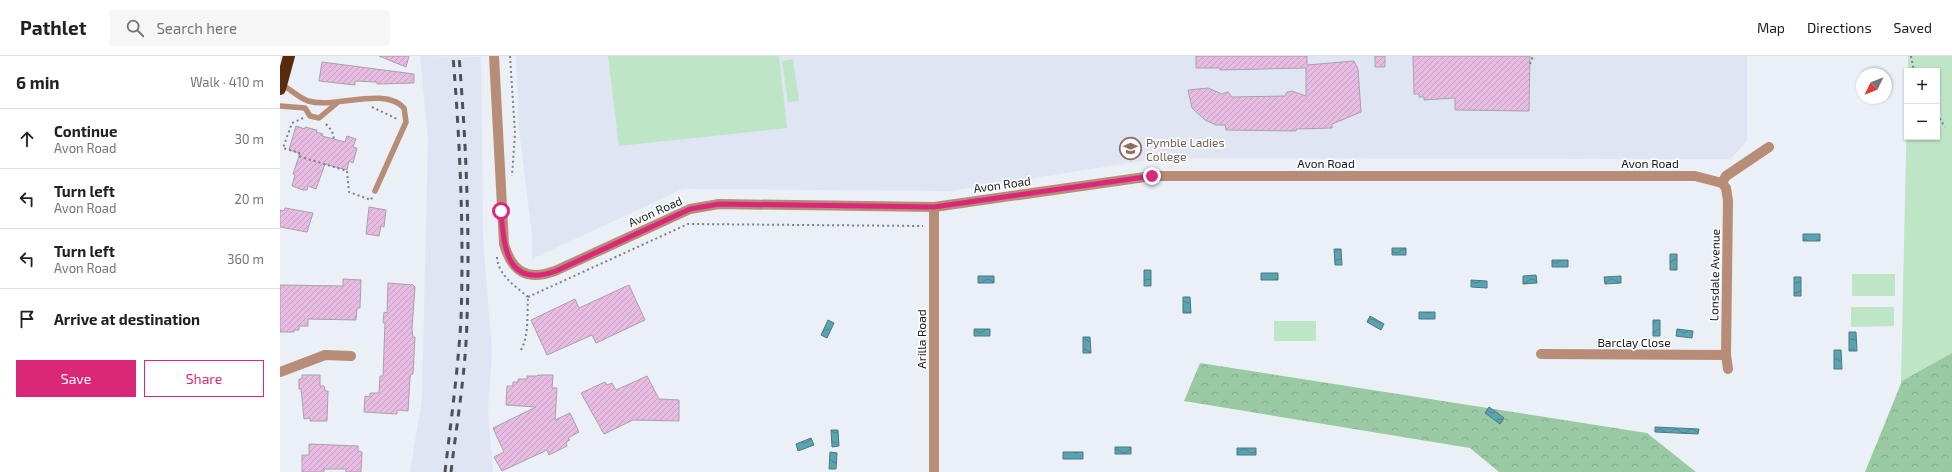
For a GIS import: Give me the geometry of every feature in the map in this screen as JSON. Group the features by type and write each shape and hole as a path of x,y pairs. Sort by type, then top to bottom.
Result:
{"highway":[{"path":"281,86 289,56"}],"street":[{"name":"Avon Road","path":"494,56 504,244 508,258 513,265 526,274 541,275 556,271 690,209 719,204 934,207 1152,176 1695,176 1722,183"},
{"path":"1722,183 1726,176 1769,147"},
{"name":"Lonsdale Avenue","path":"1722,183 1726,188 1728,201 1726,355 1728,369"},
{"name":"Arilla Road","path":"934,207 934,472"},
{"name":"Barclay Close","path":"1541,354 1726,355"},
{"path":"280,372 325,355 351,356"}],"lane":[{"path":"281,86 306,100 337,103 382,98 392,100 404,108 406,122 375,191"},
{"path":"302,108 306,100"},
{"path":"280,106 302,108 310,116 319,118 337,103"}],"path":[{"path":"510,56 514,133 512,178"},
{"path":"1530,64 1533,56"},
{"path":"1911,56 1913,68"},
{"path":"368,105 399,120 398,121"},
{"path":"302,108 304,118 308,121"},
{"path":"304,118 292,123 283,148 299,153 298,156 347,172 349,192 371,200 375,191"},
{"path":"329,118 325,123 332,131 334,139"},
{"path":"1940,119 1945,127"},
{"path":"521,350 525,339 528,297 688,224 926,226"}],"shaded area":[{"path":"420,56 481,57 483,238 492,352 488,409 493,472 410,472 422,399 428,139"},
{"name":"Pymble Ladies College","path":"516,56 1747,56 1747,141 1730,159 1161,158 951,191 683,189 532,259 532,235 519,130"}],"green space":[{"path":"608,56 779,56 787,128 619,146"},
{"path":"1908,56 1952,56 1952,472 1899,472 1906,140 1940,140 1940,68 1908,68"},
{"path":"793,59 799,101 788,102 782,61"},
{"path":"1852,274 1895,274 1895,296 1852,296"},
{"path":"1851,307 1894,307 1894,326 1851,327"},
{"path":"1274,321 1316,321 1316,341 1274,341"},
{"path":"1952,353 1952,472 1865,472 1902,381"},
{"path":"1200,363 1647,433 1696,472 1499,472 1470,448 1184,401"}],"water":[{"path":"1803,234 1820,234 1820,241 1803,241"},
{"path":"1392,248 1406,248 1406,255 1392,255"},
{"path":"1334,249 1341,249 1342,265 1335,265"},
{"path":"1670,254 1677,254 1677,270 1670,270"},
{"path":"1552,260 1568,260 1568,267 1552,267"},
{"path":"1144,270 1151,270 1151,286 1144,286"},
{"path":"1261,273 1278,273 1278,280 1261,280"},
{"path":"1536,275 1537,283 1523,284 1523,276"},
{"path":"978,276 994,276 994,283 978,283"},
{"path":"1621,276 1621,283 1605,284 1604,277"},
{"path":"1794,277 1801,277 1801,296 1794,296"},
{"path":"1471,280 1487,281 1487,288 1471,287"},
{"path":"1183,297 1190,297 1191,313 1183,313"},
{"path":"1419,312 1435,312 1435,319 1419,319"},
{"path":"1370,316 1384,324 1381,330 1367,322"},
{"path":"828,320 834,323 827,338 821,335"},
{"path":"1653,320 1660,320 1660,336 1653,336"},
{"path":"974,329 990,329 990,336 974,336"},
{"path":"1677,329 1693,331 1692,338 1676,336"},
{"path":"1849,332 1856,332 1857,351 1849,351"},
{"path":"1083,337 1090,337 1091,353 1083,353"},
{"path":"1834,350 1841,350 1842,369 1834,369"},
{"path":"1489,407 1504,418 1500,424 1485,413"},
{"path":"1655,427 1699,429 1698,434 1655,432"},
{"path":"831,430 838,430 839,446 832,447"},
{"path":"811,438 814,445 798,451 796,444"},
{"path":"1115,447 1131,447 1131,454 1115,454"},
{"path":"1237,448 1256,448 1256,455 1237,455"},
{"path":"830,452 837,453 836,469 829,469"},
{"path":"1063,452 1083,452 1083,459 1063,459"}],"building":[{"path":"379,56 409,56 406,67"},
{"path":"1196,56 1307,56 1307,65 1354,61 1358,69 1361,112 1332,124 1332,128 1296,129 1296,131 1226,130 1225,125 1216,125 1205,120 1192,108 1188,90 1208,88 1222,94 1228,92 1232,97 1285,96 1287,92 1292,91 1306,96 1306,68 1220,70 1220,68 1196,68"},
{"path":"1375,56 1385,56 1385,67 1375,67"},
{"path":"1413,56 1530,56 1529,111 1455,110 1455,98 1424,100 1424,97 1419,97 1419,94 1414,94"},
{"path":"322,62 414,74 414,83 377,84 377,82 355,81 355,85 319,81"},
{"path":"296,126 305,129 305,127 317,130 316,132 323,134 322,136 345,142 347,136 356,139 353,147 357,148 353,163 349,161 347,170 325,164 316,189 308,186 307,190 303,190 292,186 295,175 293,174 300,153 289,150"},
{"path":"369,207 386,210 384,227 381,226 379,236 366,234"},
{"path":"285,208 313,213 307,232 280,227 280,210 284,211"},
{"path":"343,279 361,280 360,308 357,308 356,320 308,319 308,326 299,326 299,330 294,330 294,332 280,332 280,285 343,286"},
{"path":"388,283 413,285 415,287 412,329 413,337 415,337 413,374 411,374 410,378 408,411 397,410 397,414 364,412 365,396 370,397 370,393 379,393 380,376 383,376 385,323 383,323 384,312 387,313"},
{"path":"629,285 645,320 596,343 592,335 547,355 531,320 575,299 579,308"},
{"path":"302,375 320,375 320,386 324,386 325,391 328,391 327,421 310,421 310,418 304,419 301,389 299,389 299,379 302,379"},
{"path":"553,375 552,388 557,388 555,420 570,413 579,432 568,438 570,440 566,442 567,446 549,455 547,450 502,471 494,457 504,452 493,428 536,407 506,405 507,386 513,386 513,382 518,382 518,379 527,379 527,376"},
{"path":"647,376 659,399 679,400 679,421 633,420 604,434 581,393 605,382 607,385 612,383 616,390"},
{"path":"309,444 358,446 358,451 362,452 361,472 346,472 346,469 324,469 324,472 302,472 302,455 309,455"}],"railway":[{"path":"445,472 458,357 462,286 461,187 453,56"},
{"path":"451,472 465,357 468,286 467,187 459,56"}],"place":[{"name":"Pymble Ladies College","path":"1130,149"}],"route":[{"path":"501,211 504,244 508,258 519,270 533,276 548,274 556,271 690,209 719,204 826,204 934,207 1152,176"}]}
